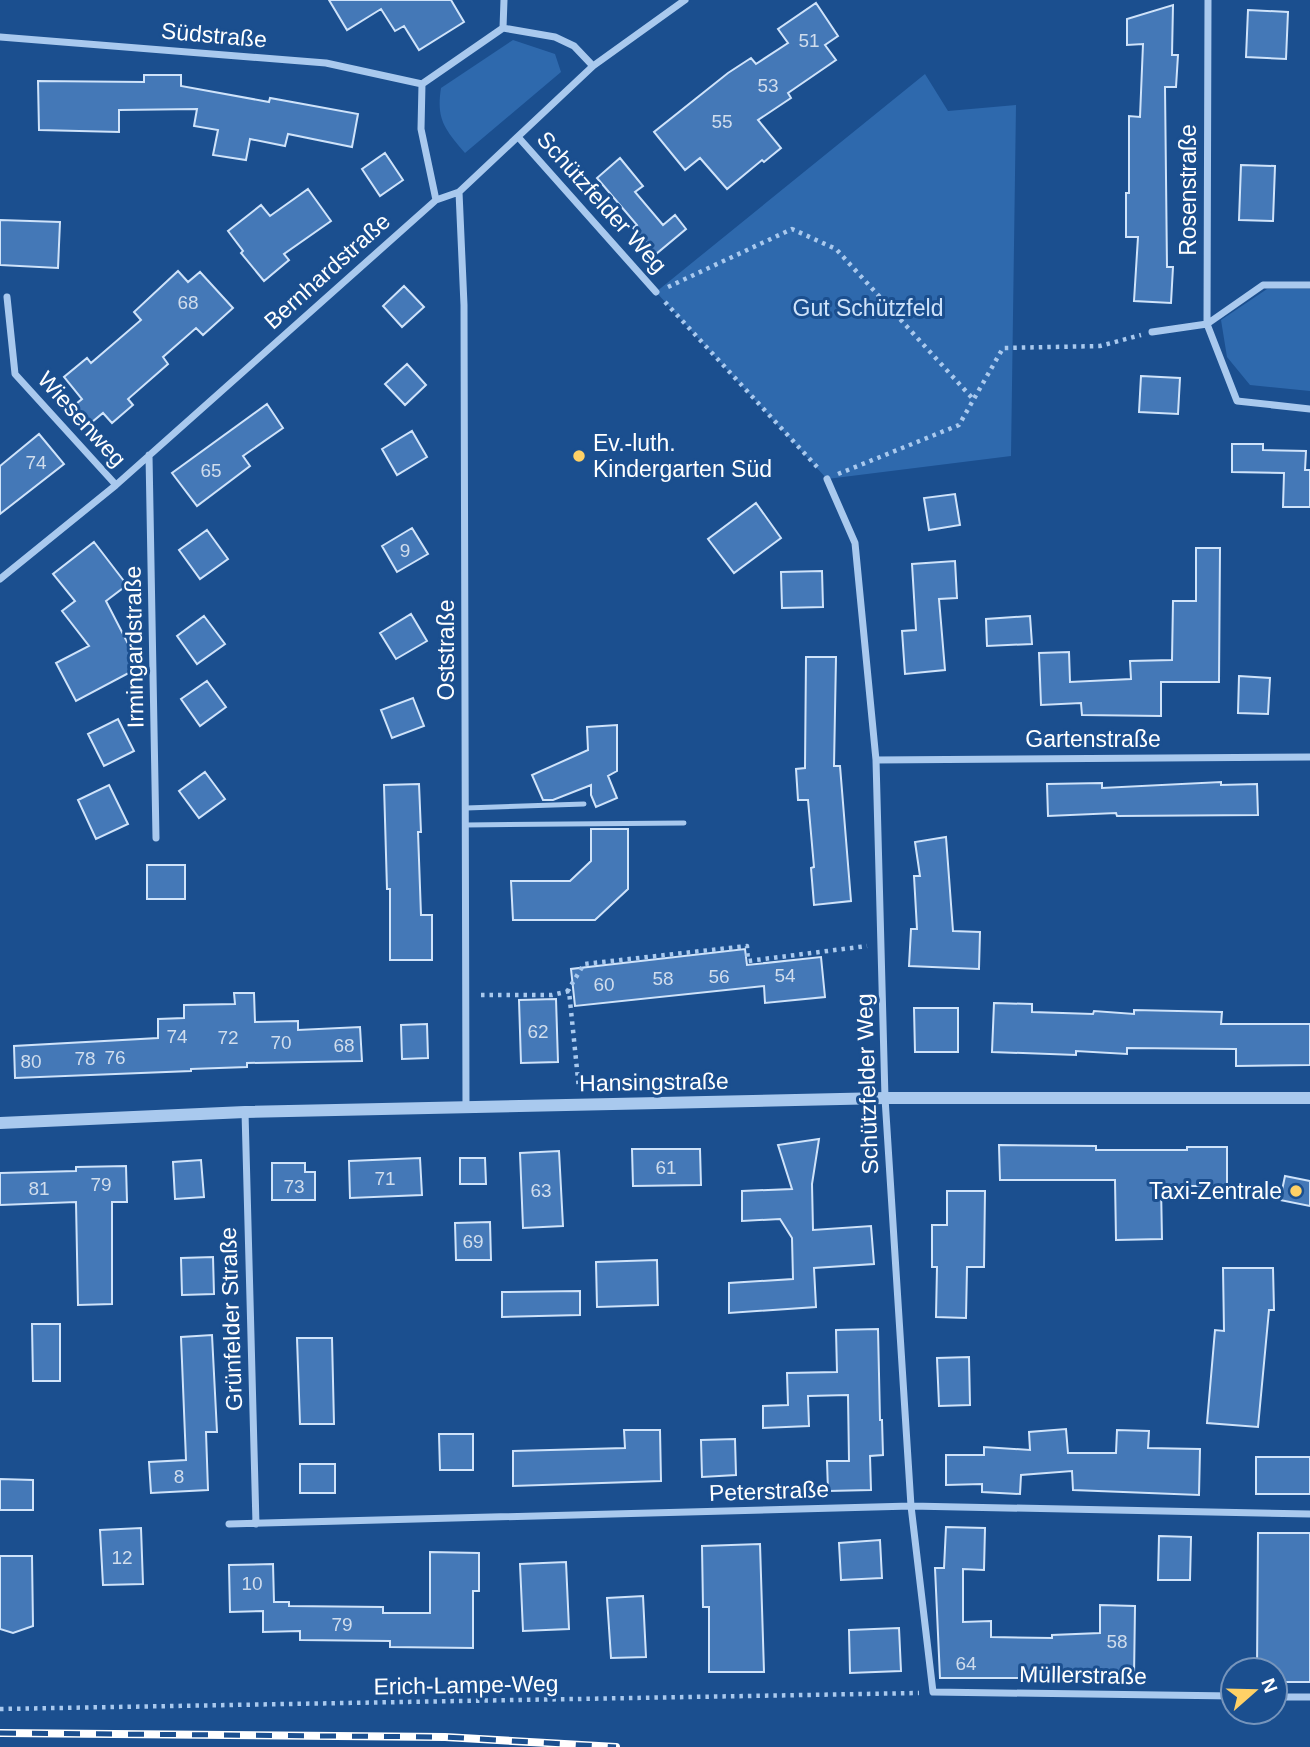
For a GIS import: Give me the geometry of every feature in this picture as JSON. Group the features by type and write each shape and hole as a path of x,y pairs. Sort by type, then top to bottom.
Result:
{"street":[{"path":"503,28 504,0"},
{"name":"Bernhardstraße","path":"0,579 116,485 436,200 459,192 593,66 685,0"},
{"name":"Rosenstraße","path":"1207,324 1208,0"},
{"path":"436,200 421,129 422,84 503,28 555,37 574,46 593,66"},
{"name":"Südstraße","path":"0,37 326,64 422,84"},
{"name":"Schützfelder Weg","path":"519,138 656,292"},
{"name":"Oststraße","path":"459,192 464,305 466,1108"},
{"path":"1152,332 1207,324 1263,285 1310,285"},
{"name":"Wiesenweg","path":"7,297 15,374 116,485"},
{"path":"1207,324 1237,401 1310,409"},
{"name":"Irmingardstraße","path":"149,456 156,838"},
{"name":"Schützfelder Weg","path":"827,479 855,543 876,760 885,1098 911,1506 933,1692"},
{"name":"Gartenstraße","path":"876,760 1310,757"},
{"name":"Hansingstraße","path":"0,1123 245,1112 885,1098 1310,1098"},
{"name":"Grünfelder Straße","path":"245,1112 257,1524"},
{"name":"Peterstraße","path":"229,1524 911,1506 1310,1514"},
{"name":"Müllerstraße","path":"933,1692 1219,1696"},
{"path":"1289,1697 1310,1697"}],"lane":[{"path":"466,808 584,804"},
{"path":"465,825 684,823"}],"path":[{"path":"974,400 836,249 792,229 656,292 827,479 958,425 974,400 1003,348 1100,346 1152,332"},
{"path":"466,995 552,995 567,992 584,964 747,946 748,961 881,944"},
{"path":"567,992 569,991 580,1104"},
{"name":"Erich-Lampe-Weg","path":"0,1709 616,1700 933,1692"}],"green space":[{"path":"513,40 555,54 561,72 465,153 452,137 441,116 441,88"},
{"name":"Gut Schützfeld","path":"925,74 948,111 1016,105 1011,456 827,479 656,292"},
{"path":"1267,289 1310,289 1310,391 1250,385 1227,357 1221,320"}],"building":[{"path":"329,0 451,0 464,22 419,50 404,26 395,31 381,9 347,30"},
{"path":"816,3 838,36 825,45 836,60 788,93 791,98 758,120 781,148 727,189 700,158 685,170 654,132 728,73 751,58 756,64 788,43 778,29"},
{"path":"1173,5 1172,55 1178,55 1176,87 1165,87 1167,267 1173,267 1171,303 1134,301 1138,237 1126,237 1126,193 1129,193 1129,116 1140,117 1143,44 1127,45 1127,19"},
{"path":"1248,10 1288,12 1286,59 1246,57"},
{"path":"144,75 181,75 181,86 358,114 352,147 288,134 285,146 250,139 246,160 213,155 218,130 194,126 197,109 119,110 119,132 39,130 38,81 144,82"},
{"path":"385,153 403,180 380,196 362,169"},
{"path":"620,158 643,186 635,192 663,225 675,215 686,229 656,254 633,228 637,225 597,178"},
{"path":"1241,165 1275,166 1273,221 1239,220"},
{"path":"308,189 331,221 284,254 289,260 264,281 241,253 243,251 228,231 261,205 270,216"},
{"path":"0,220 60,222 58,268 0,265"},
{"path":"178,271 188,282 200,272 233,308 203,335 196,328 163,357 168,364 128,399 133,405 112,423 103,413 86,427 71,408 82,399 64,377 87,358 91,363 141,320 134,312"},
{"path":"404,286 424,307 402,327 383,306"},
{"path":"407,364 426,385 405,405 385,384"},
{"path":"1141,376 1180,378 1178,414 1139,412"},
{"path":"267,404 283,428 243,456 250,466 197,506 172,473"},
{"path":"412,431 427,457 397,475 382,449"},
{"path":"39,434 64,464 0,514 0,466"},
{"path":"1232,444 1263,444 1263,450 1306,451 1305,470 1310,470 1310,507 1283,507 1284,473 1232,472"},
{"path":"955,494 960,525 929,530 924,498"},
{"path":"756,503 781,538 734,573 708,539"},
{"path":"412,528 428,554 397,572 382,546"},
{"path":"207,530 228,559 200,579 179,550"},
{"path":"94,542 127,585 106,601 140,667 76,701 56,663 89,646 62,611 75,601 53,574"},
{"path":"1196,548 1220,548 1219,682 1161,682 1161,716 1082,715 1081,703 1041,705 1039,653 1069,652 1070,682 1131,679 1130,661 1172,660 1173,601 1196,601"},
{"path":"955,561 957,598 939,599 945,670 905,674 902,631 916,630 912,564"},
{"path":"822,571 823,607 782,608 781,572"},
{"path":"411,614 427,641 396,659 380,633"},
{"path":"204,616 225,644 197,664 177,636"},
{"path":"1030,616 1032,644 987,646 986,619"},
{"path":"806,657 836,657 834,766 840,766 851,901 814,905 811,868 814,867 808,800 798,800 796,769 805,768"},
{"path":"1239,676 1270,678 1268,714 1238,713"},
{"path":"207,681 226,707 200,726 181,699"},
{"path":"413,698 424,726 392,738 381,710"},
{"path":"118,719 134,751 104,766 88,734"},
{"path":"617,725 617,771 608,776 617,798 596,807 591,795 591,785 553,800 543,800 532,775 588,750 587,727"},
{"path":"205,772 225,799 199,818 179,791"},
{"path":"1221,782 1221,785 1257,784 1258,815 1117,816 1116,813 1048,816 1047,784 1102,783 1102,788"},
{"path":"419,784 421,915 432,915 432,960 390,960 390,889 387,889 384,785"},
{"path":"109,785 128,824 96,839 78,800"},
{"path":"591,829 628,829 628,889 595,920 513,920 511,881 570,881 591,861"},
{"path":"946,837 953,931 980,932 979,969 909,966 911,929 917,929 914,876 920,876 915,842"},
{"path":"147,865 185,865 185,899 147,899"},
{"path":"745,949 747,965 821,957 825,997 765,1003 764,986 575,1006 571,969"},
{"path":"234,993 254,993 255,1022 298,1021 298,1030 360,1027 362,1061 247,1063 247,1067 191,1071 15,1078 14,1046 158,1038 158,1019 184,1018 184,1005 235,1004"},
{"path":"556,999 558,1062 521,1063 519,1000"},
{"path":"994,1003 1032,1004 1032,1012 1222,1012 1221,1024 1310,1024 1310,1065 1236,1066 1236,1049 1127,1048 1127,1054 1076,1051 1076,1055 992,1052"},
{"path":"914,1008 958,1008 958,1052 915,1052"},
{"path":"427,1024 428,1058 402,1059 401,1025"},
{"path":"819,1139 812,1184 813,1230 871,1226 874,1264 814,1268 816,1307 729,1313 729,1283 793,1279 792,1238 780,1219 742,1221 742,1191 792,1189 778,1145"},
{"path":"999,1145 1096,1146 1096,1150 1227,1147 1227,1186 1161,1186 1162,1239 1116,1240 1115,1180 1000,1180"},
{"path":"632,1149 700,1149 701,1185 633,1186"},
{"path":"559,1151 563,1226 523,1228 520,1153"},
{"path":"420,1158 422,1195 350,1198 349,1161"},
{"path":"460,1158 485,1158 486,1184 460,1184"},
{"path":"201,1160 204,1197 175,1199 173,1162"},
{"path":"272,1163 305,1163 305,1172 315,1172 315,1200 272,1200"},
{"path":"126,1166 127,1202 112,1202 112,1304 78,1305 76,1202 0,1205 0,1173 76,1171 76,1167"},
{"name":"Taxi-Zentrale","path":"1285,1176 1310,1181 1310,1206 1280,1200"},
{"path":"947,1191 985,1191 984,1267 967,1267 966,1318 936,1317 937,1267 932,1267 932,1225 947,1225"},
{"path":"490,1222 491,1260 456,1260 455,1223"},
{"path":"213,1257 214,1294 182,1295 181,1258"},
{"path":"657,1260 658,1305 597,1307 596,1262"},
{"path":"1223,1268 1273,1268 1274,1310 1269,1310 1258,1427 1207,1423 1215,1330 1224,1331"},
{"path":"580,1291 580,1315 502,1317 502,1292"},
{"path":"32,1324 60,1324 60,1381 33,1381"},
{"path":"878,1329 883,1455 870,1456 871,1490 828,1491 827,1461 849,1461 848,1395 808,1396 809,1426 763,1428 763,1406 788,1405 787,1373 837,1372 836,1330"},
{"path":"212,1335 217,1432 206,1432 208,1490 151,1493 149,1462 186,1460 181,1337"},
{"path":"297,1338 332,1338 334,1424 300,1424"},
{"path":"969,1357 970,1405 939,1406 937,1358"},
{"path":"1066,1429 1068,1453 1116,1453 1117,1430 1149,1431 1148,1448 1200,1449 1199,1495 1073,1490 1072,1471 1021,1475 1020,1494 982,1492 982,1484 946,1485 946,1455 984,1455 984,1447 1030,1450 1029,1432"},
{"path":"624,1430 660,1430 661,1481 513,1486 513,1451 625,1448"},
{"path":"439,1434 473,1434 473,1470 440,1470"},
{"path":"735,1439 736,1475 702,1477 701,1440"},
{"path":"1256,1457 1310,1457 1310,1494 1256,1494"},
{"path":"300,1464 335,1464 335,1493 300,1493"},
{"path":"0,1479 33,1480 33,1510 0,1510"},
{"path":"946,1527 985,1528 984,1570 963,1569 963,1622 991,1621 991,1637 1052,1638 1052,1635 1100,1633 1100,1605 1135,1606 1134,1678 940,1678 935,1568 944,1568"},
{"path":"141,1528 143,1584 103,1585 100,1530"},
{"path":"1258,1533 1310,1533 1310,1682 1289,1682 1289,1656 1257,1656"},
{"path":"1159,1536 1191,1537 1190,1580 1158,1580"},
{"path":"880,1540 882,1578 841,1580 839,1543"},
{"path":"760,1544 764,1672 709,1672 709,1607 703,1607 702,1546"},
{"path":"430,1552 479,1553 479,1591 473,1591 473,1648 390,1647 390,1641 300,1640 300,1631 263,1632 263,1611 230,1612 229,1565 273,1564 274,1602 289,1602 289,1606 383,1607 383,1613 430,1613"},
{"path":"0,1556 32,1556 33,1626 13,1633 0,1629"},
{"path":"566,1562 569,1629 523,1631 520,1564"},
{"path":"643,1596 646,1657 611,1658 607,1598"},
{"path":"899,1628 901,1671 850,1673 849,1630"}],"railway":[{"path":"0,1733 445,1737 616,1747"}],"place":[{"name":"Ev.-luth. Kindergarten Süd","path":"579,456"},
{"name":"Taxi-Zentrale","path":"1296,1191"}]}
